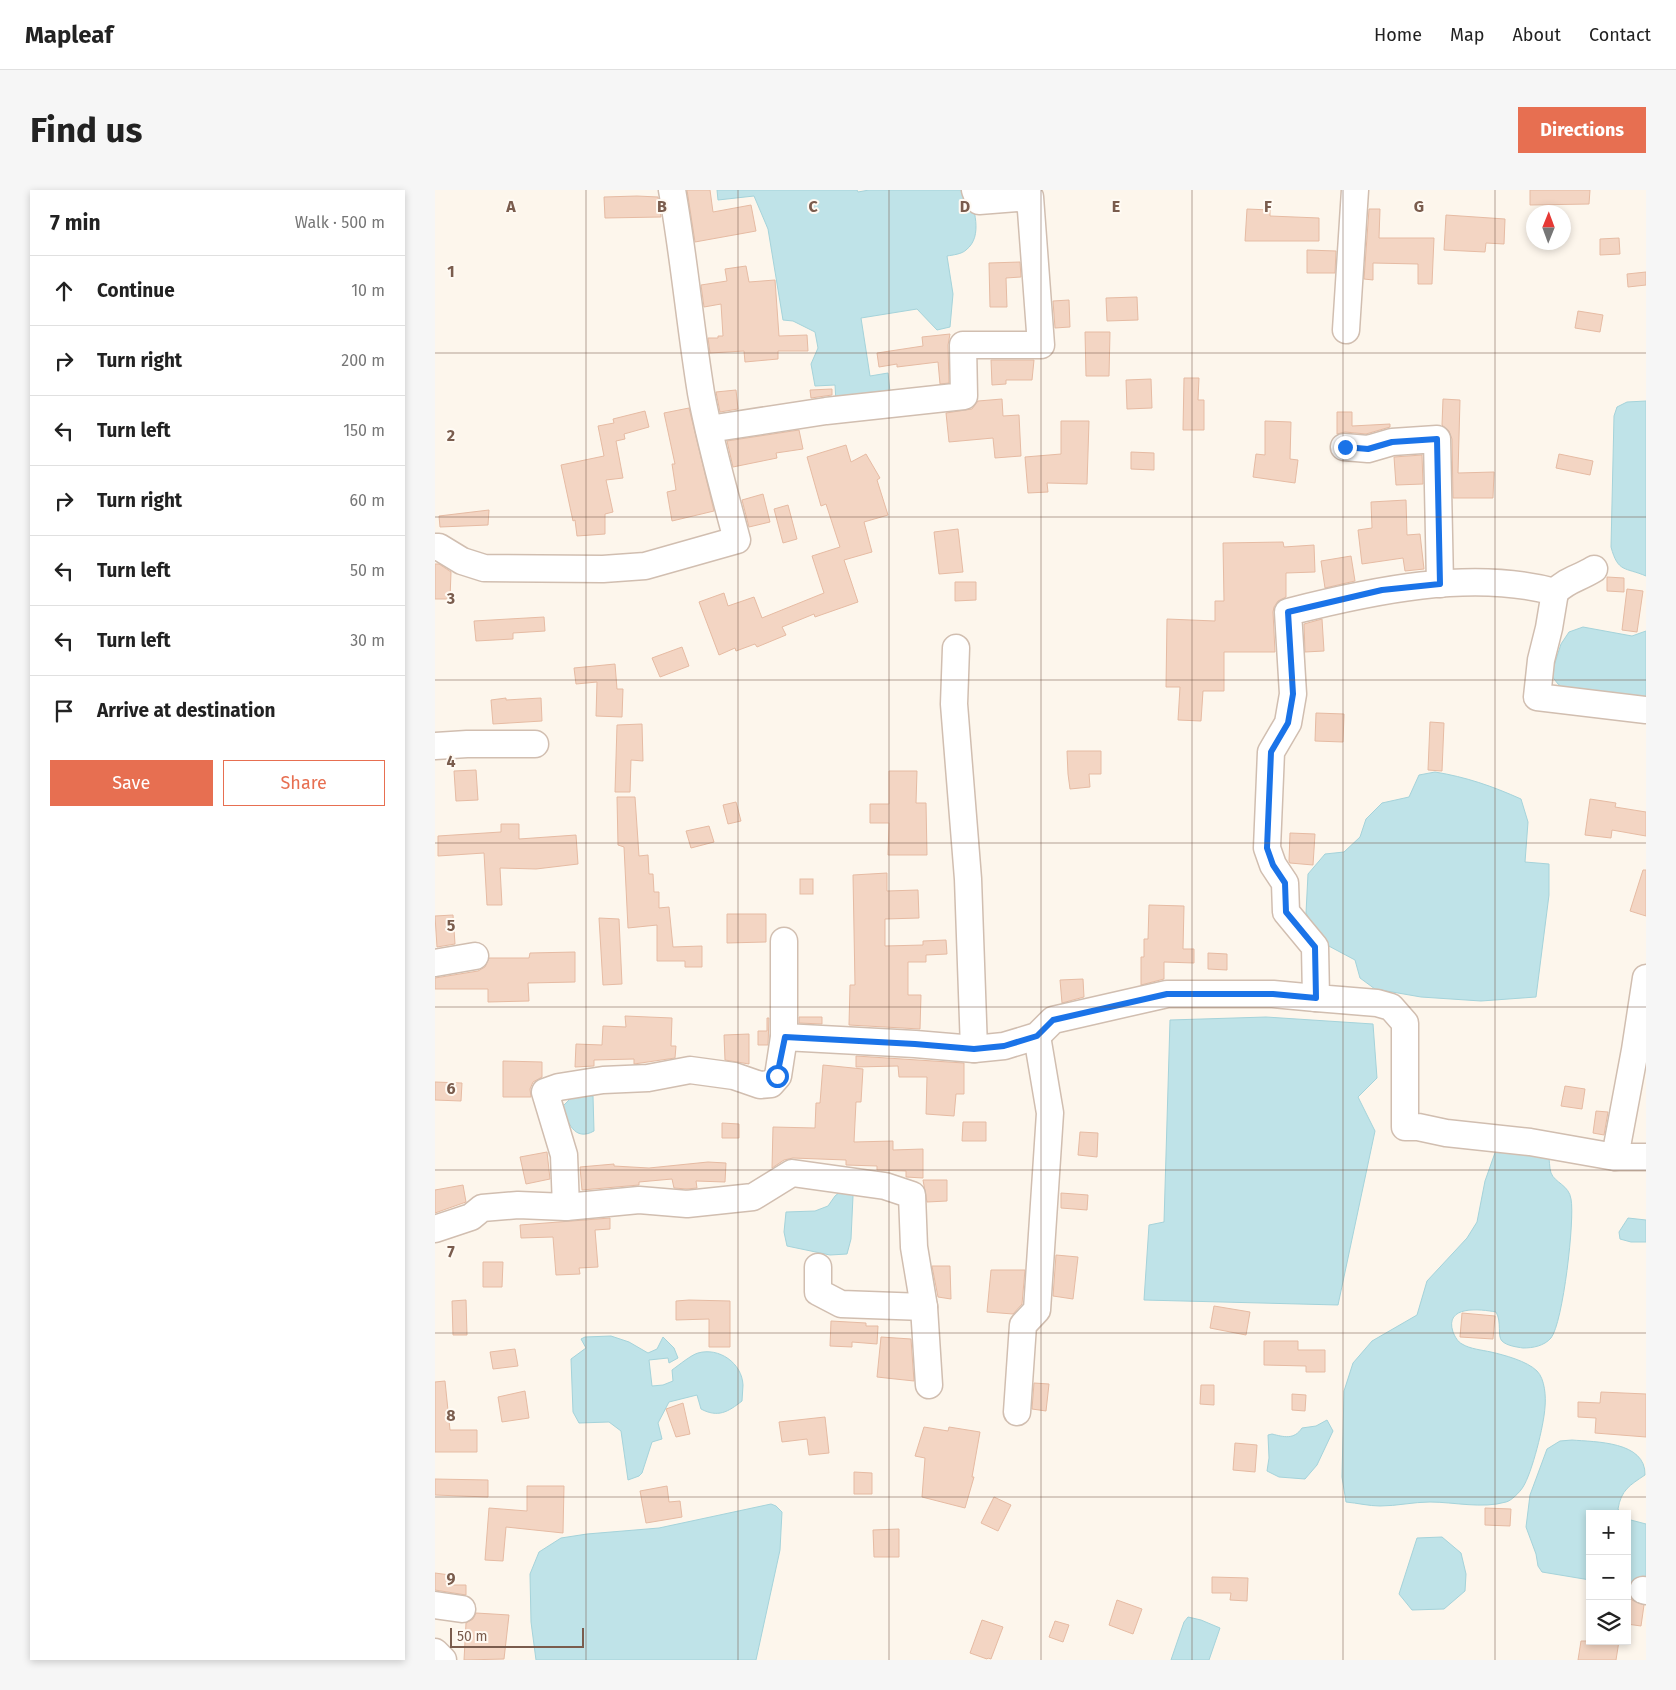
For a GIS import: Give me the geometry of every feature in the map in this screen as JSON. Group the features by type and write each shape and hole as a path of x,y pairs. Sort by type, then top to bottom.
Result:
{"street":[{"path":"435,547 439,547 461,561 484,568 603,569 645,566 737,540 701,393 672,190"},
{"path":"709,428 826,411 964,396 963,344 1041,345 1030,197 979,202 975,190"},
{"path":"1346,330 1355,190"},
{"path":"1345,447 1368,449 1392,442 1437,439 1440,584"},
{"path":"1593,569 1583,576 1565,582 1555,592 1551,619 1541,660 1537,697 1646,710"},
{"path":"1316,998 1315,947 1286,912 1285,883 1273,865 1267,848 1271,752 1288,723 1292,706 1293,694 1288,612 1382,590 1440,584 1510,583 1555,592"},
{"path":"956,648 954,704 968,878 974,1049"},
{"path":"435,746 535,744"},
{"path":"566,1207 564,1155 545,1092 559,1087 603,1080 648,1078 690,1070 734,1076 760,1085 771,1084 777,1076 785,1037 784,941"},
{"path":"435,962 475,956"},
{"path":"1615,1157 1646,978"},
{"path":"785,1037 974,1049 1004,1046 1037,1036 1053,1020 1167,994 1273,994 1377,1003 1391,1007 1405,1023 1405,1127 1418,1127 1446,1133 1531,1142 1615,1157 1646,1157"},
{"path":"1017,1412 1023,1325 1037,1310 1051,1113 1037,1036"},
{"path":"435,1229 471,1218 482,1208 517,1205 566,1207 639,1200 687,1204 753,1197 792,1173 885,1186 911,1196 914,1247 924,1307 929,1385"},
{"path":"818,1267 818,1292 841,1304 924,1307"},
{"path":"435,1605 462,1609"},
{"path":"435,1652 443,1660"}],"water":[{"path":"717,190 857,190 858,192 869,190 969,190 975,213 975,237 964,251 947,256 953,294 950,327 937,330 917,309 861,318 870,376 888,373 890,392 836,402 835,385 815,386 811,364 818,348 815,332 793,321 783,320 768,229 754,196 718,200"},
{"path":"1646,401 1646,576 1623,568 1616,561 1611,547 1614,416 1617,407 1627,402"},
{"path":"1583,627 1632,636 1646,631 1646,702 1571,693 1558,684 1551,675 1561,644 1569,632"},
{"path":"1435,772 1479,782 1521,799 1528,822 1525,862 1549,864 1549,895 1536,997 1481,1001 1421,997 1375,989 1360,978 1355,960 1325,944 1306,913 1308,874 1325,854 1344,852 1360,837 1366,819 1382,803 1409,797 1419,775"},
{"path":"1266,1017 1373,1024 1377,1078 1358,1097 1375,1131 1338,1305 1144,1300 1149,1225 1164,1222 1170,1020"},
{"path":"579,1096 593,1096 594,1131 587,1134 581,1134 573,1129 562,1107 570,1099"},
{"path":"1496,1150 1548,1154 1551,1173 1568,1190 1571,1199 1570,1248 1564,1293 1560,1313 1551,1338 1542,1345 1531,1348 1507,1344 1501,1339 1496,1312 1465,1311 1458,1313 1452,1323 1454,1334 1465,1346 1521,1361 1533,1367 1540,1374 1545,1393 1544,1415 1530,1471 1522,1489 1513,1498 1497,1504 1478,1505 1430,1502 1372,1506 1346,1502 1342,1477 1344,1391 1353,1363 1372,1341 1417,1315 1427,1281 1467,1238 1477,1222 1485,1181"},
{"path":"846,1187 853,1196 851,1239 847,1254 830,1255 787,1246 784,1232 786,1212 815,1211 828,1206 835,1196"},
{"path":"1628,1218 1646,1220 1646,1242 1631,1242 1620,1239 1619,1232"},
{"path":"611,1336 629,1342 648,1353 657,1349 663,1337 674,1348 678,1358 669,1363 668,1358 649,1360 652,1386 663,1385 673,1381 672,1370 695,1354 714,1352 728,1358 739,1370 742,1377 742,1401 727,1411 718,1413 707,1412 701,1409 697,1395 669,1402 658,1423 662,1439 652,1442 642,1473 628,1480 621,1431 609,1422 579,1423 573,1412 571,1359 586,1348 581,1339 585,1337"},
{"path":"1327,1420 1333,1431 1317,1465 1305,1479 1279,1477 1267,1471 1269,1458 1268,1435 1292,1436 1302,1428 1316,1426"},
{"path":"1572,1440 1617,1446 1637,1455 1643,1464 1645,1475 1631,1485 1624,1493 1619,1502 1619,1510 1586,1510 1586,1579 1542,1572 1538,1566 1536,1554 1526,1527 1530,1495 1547,1449 1560,1441"},
{"path":"771,1504 782,1512 780,1550 756,1660 536,1660 531,1622 530,1574 539,1552 561,1538 659,1528"},
{"path":"1631,1520 1646,1524 1646,1584 1631,1583"},
{"path":"1442,1537 1461,1553 1466,1574 1465,1591 1444,1609 1412,1610 1399,1594 1417,1538"},
{"path":"1188,1617 1220,1628 1209,1660 1171,1660 1184,1622"}],"building":[{"path":"687,190 710,190 713,212 751,205 756,231 695,242"},
{"path":"1530,190 1590,190 1589,204 1530,205"},
{"path":"604,197 658,197 661,217 605,218"},
{"path":"1247,209 1270,210 1270,216 1319,218 1319,241 1245,241"},
{"path":"1369,209 1380,209 1379,238 1434,238 1432,284 1418,284 1418,264 1373,263 1373,280 1364,279"},
{"path":"1446,215 1505,219 1504,244 1486,243 1485,252 1444,250"},
{"path":"1619,238 1620,254 1600,255 1600,239"},
{"path":"1307,250 1336,251 1335,273 1307,273"},
{"path":"1020,262 1021,277 1006,278 1007,307 990,307 989,263"},
{"path":"746,266 749,282 775,280 779,336 807,335 808,351 778,351 778,359 745,362 744,351 710,353 708,338 723,336 721,304 704,307 701,285 727,281 725,269"},
{"path":"1646,272 1646,285 1628,287 1627,274"},
{"path":"1137,297 1138,320 1107,321 1106,298"},
{"path":"1069,300 1070,327 1055,328 1053,301"},
{"path":"1578,311 1603,315 1600,332 1575,328"},
{"path":"1085,332 1110,332 1109,376 1086,376"},
{"path":"950,334 948,345 949,383 940,384 938,362 897,367 897,364 879,367 877,353 923,346 922,337"},
{"path":"991,360 1034,360 1032,380 1006,380 1006,384 992,385"},
{"path":"1184,378 1199,378 1198,400 1204,400 1204,430 1183,430"},
{"path":"1151,379 1152,408 1127,409 1126,380"},
{"path":"832,389 832,395 811,398 810,390"},
{"path":"736,390 738,409 720,412 716,392"},
{"path":"1002,399 1003,416 1019,415 1021,456 995,458 993,438 949,442 946,413 972,409 978,401"},
{"path":"1443,399 1460,400 1458,473 1494,472 1493,498 1453,498 1452,439 1449,431 1442,425"},
{"path":"689,408 714,511 672,521 667,492 676,490 672,464 675,464 664,413"},
{"path":"645,411 649,427 624,434 625,439 616,441 623,478 606,480 613,512 605,514 605,534 577,536 575,520 573,521 561,465 604,456 598,426 614,423 613,419"},
{"path":"1337,412 1352,412 1352,426 1390,424 1390,427 1366,434 1345,432 1337,434"},
{"path":"1061,421 1089,421 1087,484 1047,483 1048,492 1028,493 1025,457 1061,454"},
{"path":"1265,421 1291,422 1290,459 1298,460 1295,483 1253,477 1256,454 1265,455"},
{"path":"799,430 803,449 776,453 777,458 733,467 727,441"},
{"path":"846,445 851,462 866,454 880,478 877,480 888,515 864,522 872,552 844,560 858,602 815,617 814,614 782,627 786,635 757,647 755,644 736,651 735,648 719,655 699,602 724,593 728,606 754,597 762,618 824,593 812,556 840,547 826,504 821,506 807,457"},
{"path":"1131,452 1154,453 1154,470 1131,469"},
{"path":"1559,454 1593,461 1590,475 1556,468"},
{"path":"1422,455 1423,484 1396,485 1394,457"},
{"path":"763,494 770,522 749,527 742,500"},
{"path":"1406,500 1407,535 1420,534 1424,569 1405,571 1403,558 1362,564 1358,530 1372,528 1371,502"},
{"path":"788,505 797,539 783,543 774,509"},
{"path":"489,510 488,525 440,527 439,516"},
{"path":"958,529 963,572 939,574 934,532"},
{"path":"1283,542 1284,547 1314,545 1315,572 1286,573 1286,597 1278,601 1273,612 1275,652 1224,652 1224,691 1203,691 1201,721 1178,720 1180,687 1166,687 1167,619 1215,621 1215,601 1224,601 1223,543"},
{"path":"1351,556 1355,581 1325,588 1321,561"},
{"path":"435,564 439,564 451,572 450,599 435,599"},
{"path":"1607,577 1624,578 1624,592 1607,591"},
{"path":"955,582 976,582 976,600 955,601"},
{"path":"1627,589 1643,591 1637,632 1622,630"},
{"path":"544,617 545,631 513,633 513,639 476,641 474,621"},
{"path":"1322,619 1324,651 1305,652 1304,624"},
{"path":"682,647 689,666 660,677 652,658"},
{"path":"615,664 617,689 623,689 622,717 596,716 597,682 576,684 574,668"},
{"path":"506,698 506,700 541,698 542,721 493,724 491,700"},
{"path":"1316,713 1344,714 1343,742 1315,741"},
{"path":"1430,722 1444,723 1442,771 1428,770"},
{"path":"642,724 643,761 631,760 630,792 615,792 617,725"},
{"path":"1067,751 1101,751 1101,774 1089,774 1090,787 1070,789"},
{"path":"476,770 478,800 456,801 454,771"},
{"path":"889,771 917,771 916,803 926,803 927,855 888,855 889,823 870,823 870,804 889,804"},
{"path":"617,797 635,797 639,856 648,855 649,874 653,874 654,892 659,892 659,908 669,907 673,947 702,946 702,967 685,967 685,961 657,961 657,925 628,928 624,847 618,845"},
{"path":"1590,799 1616,803 1615,807 1646,812 1646,836 1612,830 1611,838 1585,835"},
{"path":"736,802 741,821 728,824 723,805"},
{"path":"501,824 519,824 519,839 576,835 578,864 536,869 500,868 502,905 487,905 484,853 438,856 438,836 501,832"},
{"path":"709,826 714,842 691,848 686,831"},
{"path":"1290,833 1315,834 1313,865 1290,863"},
{"path":"1643,870 1646,870 1646,916 1630,911"},
{"path":"887,873 887,891 918,890 919,918 885,919 885,946 923,945 923,941 946,940 947,954 926,955 926,962 908,962 908,995 921,995 920,1029 849,1025 850,985 855,985 853,875"},
{"path":"800,879 813,879 813,894 800,894"},
{"path":"1149,905 1184,906 1183,949 1194,949 1194,963 1164,962 1164,979 1141,985 1141,957 1144,957 1144,939 1148,939"},
{"path":"727,914 766,914 766,942 727,943"},
{"path":"453,915 455,944 437,947 435,916"},
{"path":"599,918 619,919 622,984 603,985"},
{"path":"575,952 575,982 528,983 529,1001 488,1002 488,989 435,989 435,978 478,971 485,967 489,958 529,958 530,953"},
{"path":"1208,953 1227,954 1227,970 1208,969"},
{"path":"1083,979 1084,997 1062,1003 1060,980"},
{"path":"625,1016 672,1018 671,1046 676,1046 675,1058 634,1064 634,1059 594,1060 594,1066 575,1067 576,1044 602,1045 603,1026 626,1027"},
{"path":"799,1017 822,1017 822,1024 799,1023"},
{"path":"767,1018 769,1018 768,1045 758,1045 758,1031 767,1031"},
{"path":"749,1034 749,1064 725,1060 724,1035"},
{"path":"856,1056 964,1063 964,1094 956,1094 954,1116 926,1114 927,1077 899,1077 898,1066 856,1067"},
{"path":"503,1061 542,1062 542,1077 533,1082 530,1089 531,1097 503,1097"},
{"path":"823,1065 863,1069 861,1102 856,1102 854,1142 893,1141 893,1150 923,1149 923,1178 906,1177 906,1171 877,1170 877,1166 846,1165 846,1160 793,1158 784,1160 772,1168 773,1127 815,1128 816,1103 820,1103"},
{"path":"435,1082 462,1083 461,1101 435,1100"},
{"path":"1565,1086 1585,1089 1582,1109 1561,1106"},
{"path":"1596,1111 1608,1112 1604,1135 1593,1133"},
{"path":"963,1122 986,1122 986,1141 962,1141"},
{"path":"722,1123 739,1124 739,1138 722,1138"},
{"path":"1080,1132 1098,1133 1097,1157 1078,1155"},
{"path":"547,1152 550,1179 526,1184 520,1157"},
{"path":"708,1162 726,1163 725,1182 696,1181 697,1188 687,1189 674,1188 672,1179 639,1182 639,1185 582,1190 580,1167 614,1164 614,1166 649,1168"},
{"path":"923,1180 947,1180 947,1201 927,1202"},
{"path":"463,1185 466,1202 435,1213 435,1190"},
{"path":"1061,1193 1088,1195 1087,1210 1061,1208"},
{"path":"610,1218 610,1229 595,1230 598,1267 579,1268 580,1274 556,1275 553,1237 521,1238 520,1225"},
{"path":"1056,1255 1078,1257 1073,1299 1053,1296"},
{"path":"483,1262 503,1262 502,1287 483,1287"},
{"path":"932,1266 950,1266 951,1299 938,1297"},
{"path":"991,1270 1025,1270 1022,1304 1013,1314 987,1312"},
{"path":"466,1300 467,1335 453,1335 452,1301"},
{"path":"676,1301 730,1301 730,1347 709,1347 709,1319 676,1320"},
{"path":"1214,1306 1250,1312 1246,1335 1210,1328"},
{"path":"1462,1313 1495,1316 1493,1339 1460,1337"},
{"path":"831,1321 866,1323 866,1326 878,1326 877,1344 852,1342 852,1347 830,1346"},
{"path":"881,1337 911,1339 914,1381 877,1377"},
{"path":"1264,1341 1298,1341 1298,1350 1325,1350 1325,1372 1306,1372 1306,1366 1264,1365"},
{"path":"515,1349 518,1366 493,1369 490,1352"},
{"path":"445,1381 450,1430 477,1430 477,1452 435,1452 435,1382"},
{"path":"1034,1383 1049,1384 1046,1411 1032,1409"},
{"path":"1201,1385 1214,1385 1214,1405 1200,1404"},
{"path":"525,1391 529,1418 502,1422 498,1397"},
{"path":"1601,1392 1646,1394 1646,1437 1595,1433 1596,1418 1578,1417 1578,1402 1600,1403"},
{"path":"1292,1394 1306,1395 1305,1411 1292,1410"},
{"path":"683,1403 690,1434 676,1437 666,1409"},
{"path":"825,1417 829,1453 809,1455 807,1439 782,1442 779,1422"},
{"path":"924,1427 948,1431 949,1427 980,1432 972,1477 974,1477 965,1508 922,1497 925,1458 915,1456"},
{"path":"1235,1443 1257,1445 1255,1472 1233,1470"},
{"path":"854,1472 872,1473 872,1494 854,1494"},
{"path":"435,1479 488,1480 488,1497 435,1495"},
{"path":"527,1486 564,1486 563,1533 506,1527 503,1561 485,1560 489,1508 527,1511"},
{"path":"667,1486 669,1502 680,1501 682,1517 646,1523 640,1491"},
{"path":"994,1497 1011,1505 998,1531 981,1523"},
{"path":"1485,1508 1511,1509 1510,1526 1485,1525"},
{"path":"899,1529 899,1557 874,1557 873,1530"},
{"path":"435,1573 450,1575 449,1585 466,1585 466,1595 435,1590"},
{"path":"1212,1577 1248,1578 1247,1601 1230,1600 1231,1593 1212,1593"},
{"path":"1631,1598 1644,1605 1641,1626 1631,1625"},
{"path":"1117,1600 1142,1609 1133,1634 1109,1625"},
{"path":"476,1613 509,1615 504,1659 464,1660 466,1623 473,1619"},
{"path":"982,1620 1003,1627 991,1659 970,1653"},
{"path":"1055,1621 1069,1625 1063,1642 1049,1637"},
{"path":"1581,1641 1586,1641 1586,1645 1618,1645 1616,1660 1578,1660"}],"route":[{"path":"777,1076 785,1037 974,1049 1004,1046 1037,1036 1053,1020 1167,994 1237,993 1316,998 1315,947 1286,912 1285,883 1273,865 1267,848 1271,752 1288,723 1292,706 1293,694 1288,612 1382,590 1440,584 1437,439 1392,442 1368,449 1345,447"}]}
